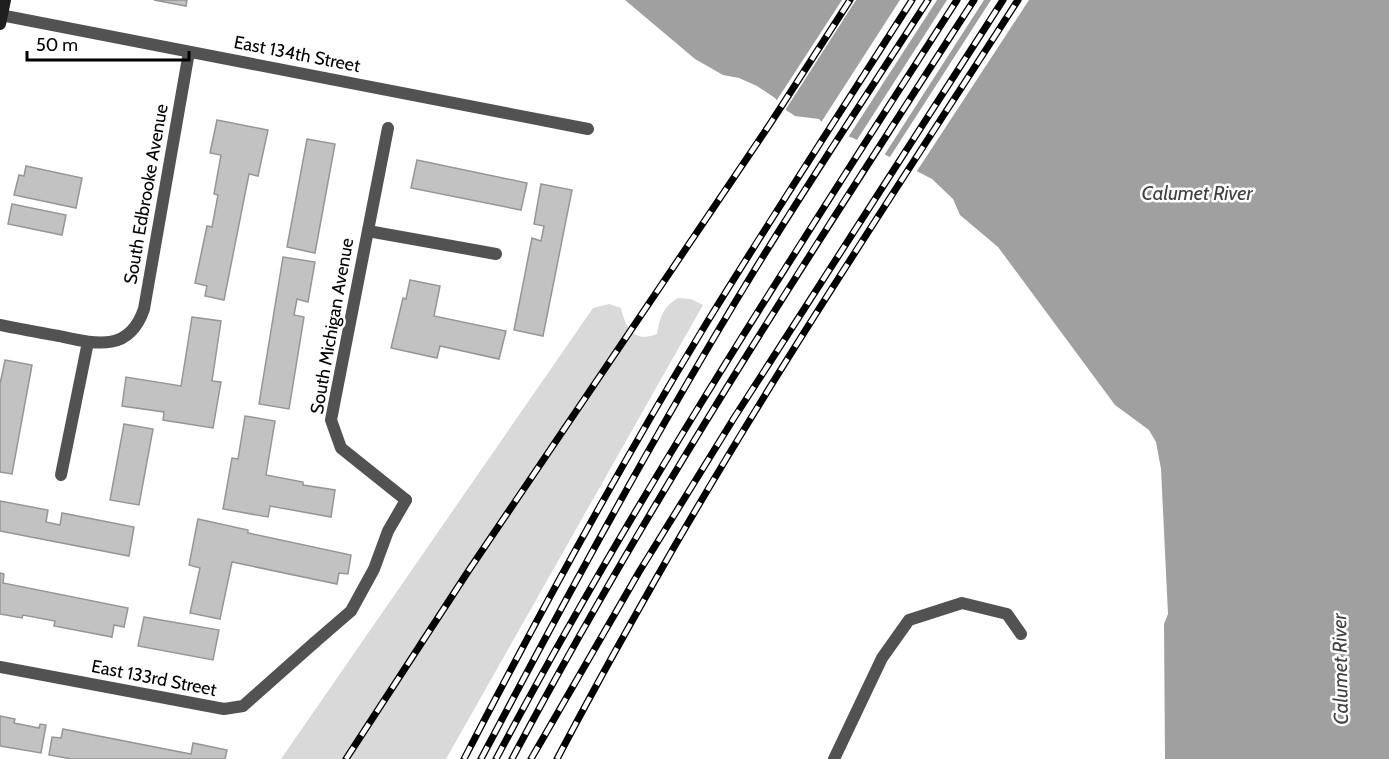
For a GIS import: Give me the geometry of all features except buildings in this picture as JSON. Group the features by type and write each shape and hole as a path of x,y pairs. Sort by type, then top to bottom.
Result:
{"main road":[{"path":"1,18 5,0"}],"street":[{"name":"East 134th Street","path":"1,18 588,129"},
{"name":"South Edbrooke Avenue","path":"88,342 104,343 126,336 135,328 144,309 189,52"},
{"name":"South Michigan Avenue","path":"388,128 331,420 341,448 406,500"},
{"path":"368,231 496,254"},
{"path":"0,325 88,342 61,475"},
{"name":"East 133rd Street","path":"0,667 224,709 243,706 351,611 374,569 388,531 406,500"},
{"path":"834,759 882,658 909,620 962,603 1007,614 1021,634"}],"shaded area":[{"path":"678,298 691,299 703,305 446,759 281,759 593,308 609,304 621,308 629,328 642,337 657,334 663,313"}],"water":[{"name":"Calumet River","path":"625,0 1389,0 1389,759 1165,759 1164,624 1168,614 1161,469 1156,442 1149,430 1115,405 998,247 960,215 953,199 932,179 853,138 829,130 819,119 795,116 757,86 739,78 723,75 695,59"}],"pier":[{"path":"842,0 856,0 784,112 775,103"},
{"path":"900,0 937,0 847,139 828,133 820,124"},
{"path":"947,0 984,0 883,157 855,143"},
{"path":"991,0 1029,0 915,174 888,160"}],"railway":[{"path":"346,759 469,570 770,124 850,0"},
{"path":"464,759 581,540 674,377 912,0"},
{"path":"481,759 614,513 718,331 797,203 928,0"},
{"path":"496,759 549,661 661,469 777,280 957,0"},
{"path":"512,759 565,661 677,469 794,280 974,0"},
{"path":"531,759 639,572 734,418 1003,0"},
{"path":"557,759 641,606 740,436 831,289 1018,0"}]}
